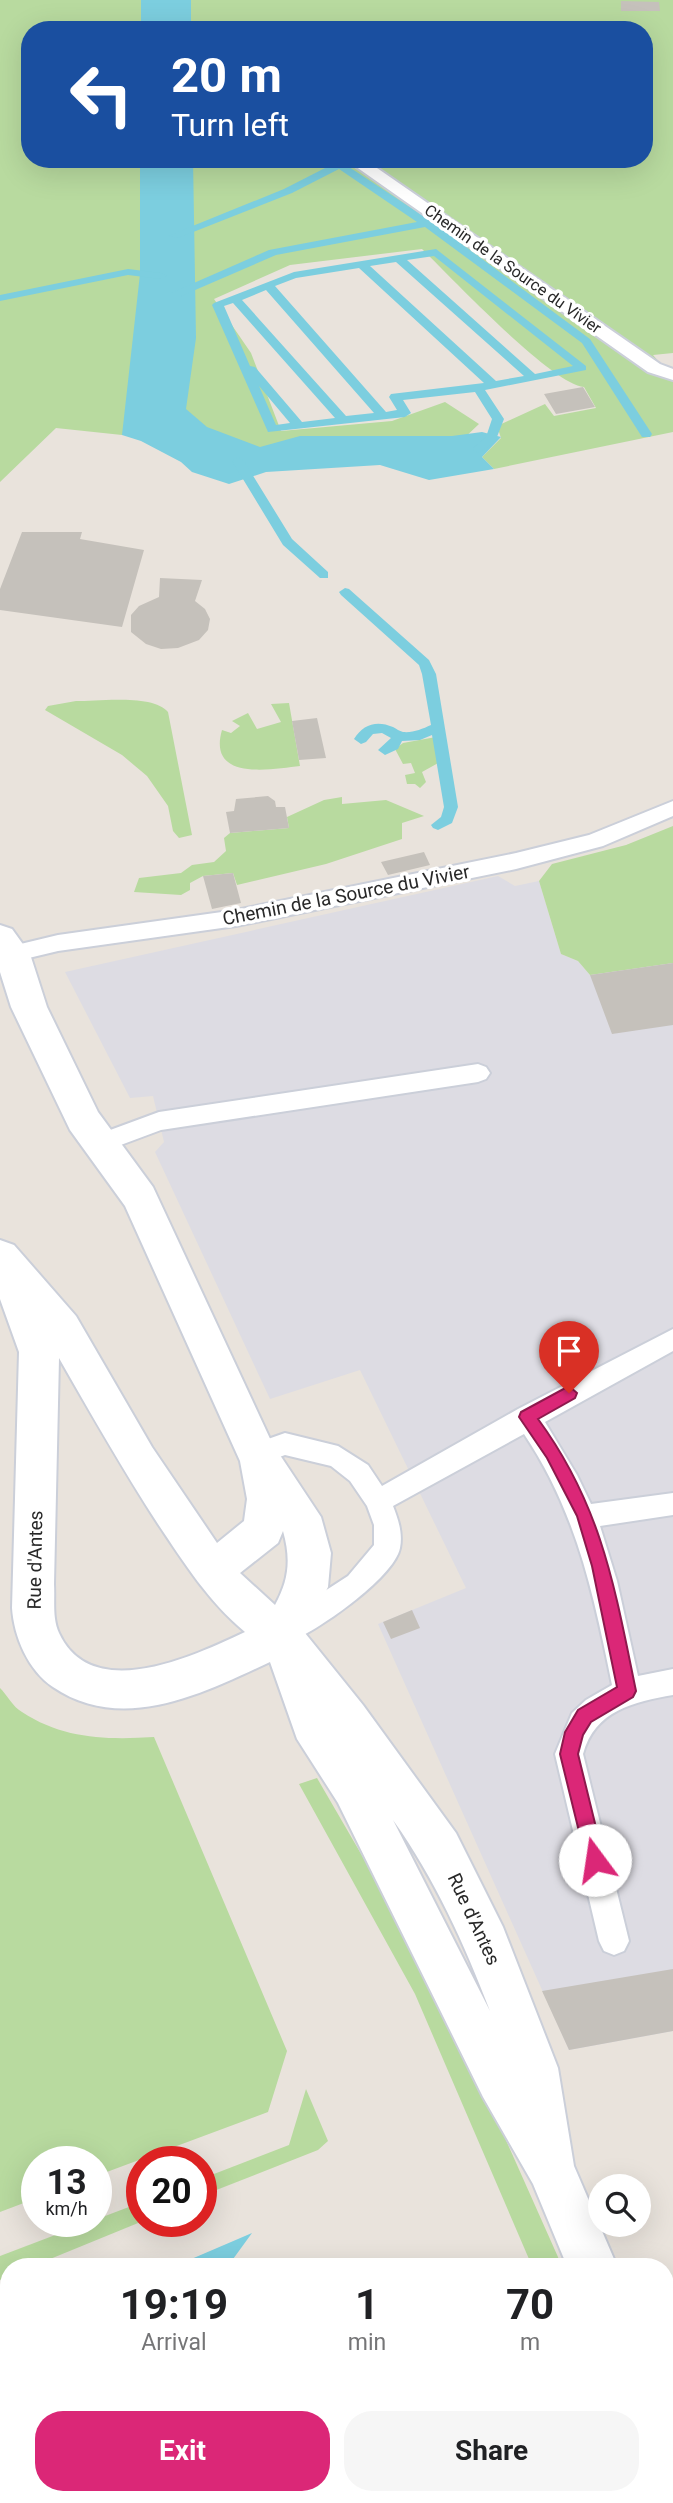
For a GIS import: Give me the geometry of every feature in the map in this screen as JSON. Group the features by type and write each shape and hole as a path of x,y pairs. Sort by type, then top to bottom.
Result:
{"street":[{"path":"6,946 35,1020 83,1120 140,1198 257,1454 300,1517 310,1553 307,1587 281,1636 313,1725 355,1788 500,2080 550,2167 589,2258"},
{"name":"Rue d'Antes","path":"0,1256 62,1328 138,1459 211,1567 232,1595 281,1636 158,1686 120,1692 96,1689 71,1678 46,1654 35,1622 33,1584 39,1352 28,1315 0,1256"},
{"path":"211,1567 228,1559 263,1530 268,1499 257,1454"}],"lane":[{"name":"Chemin de la Source du Vivier","path":"367,168 654,368 673,376"},
{"name":"Chemin de la Source du Vivier","path":"6,946 58,943 236,918 516,861 595,841 673,808"},
{"path":"102,1143 159,1121 478,1073"},
{"path":"378,1501 673,1339"},
{"path":"527,1417 553,1453 585,1516 601,1566 627,1691"},
{"path":"257,1454 285,1444 338,1457 359,1473 378,1501 387,1525 387,1548 358,1584 281,1636"},
{"path":"585,1516 673,1504"},
{"path":"614,1941 569,1754 574,1732 584,1716 627,1691 673,1682"}],"shaded area":[{"path":"498,876 515,886 539,881 561,954 578,961 590,975 673,963 673,2031 569,2050 378,1624 466,1588 360,1370 270,1399 155,1152 164,1142 153,1096 130,1098 65,972"}],"green space":[{"path":"0,0 673,0 673,353 653,355 673,378 673,432 494,469 482,457 501,438 497,426 545,404 554,416 596,408 584,387 549,368 526,349 422,249 290,265 214,299 251,353 281,431 392,421 445,402 479,424 442,459 308,458 155,426 122,435 56,428 0,482"},
{"path":"76,701 139,701 161,706 168,712 192,835 179,838 173,831 168,806 147,776 122,755 45,710 48,706"},
{"path":"289,703 300,766 245,769 224,758 220,747 222,730 231,733 240,726 232,721 248,713 257,729 281,722 271,704"},
{"path":"436,737 440,762 422,772 426,782 420,788 415,784 407,784 405,775 415,773 411,763 403,764 395,749 403,743"},
{"path":"342,797 342,804 386,800 424,816 402,823 402,839 326,864 237,885 233,873 203,876 190,883 190,890 181,895 134,892 139,878 181,873 192,865 214,862 226,851 224,838 230,833 289,828 287,817 324,800"},
{"path":"673,826 673,963 590,975 578,961 561,954 539,881 552,864 626,845"},
{"path":"0,1688 19,1710 53,1728 102,1738 154,1737 287,2051 268,2112 177,2146 126,2146 126,2165 112,2170 112,2146 21,2146 21,2204 0,2212"},
{"path":"317,1778 436,1983 558,2258 529,2258 415,1994 299,1784"},
{"path":"306,2089 328,2141 318,2150 217,2190 217,2173 289,2145"},
{"path":"126,2208 126,2228 112,2234 112,2213"},
{"path":"50,2237 104,2237 53,2258 0,2256"}],"water":[{"path":"141,0 191,0 191,21 141,21"},
{"path":"140,168 193,168 196,338 186,409 207,427 260,447 300,436 452,436 482,432 501,437 482,457 494,469 429,480 380,465 266,472 229,484 192,472 181,462 141,441 122,435 140,274"},
{"path":"252,2233 234,2258 194,2258"}],"building":[{"path":"621,1 659,2 660,11 621,11"},
{"path":"583,387 595,407 556,414 544,394"},
{"path":"22,532 82,532 80,539 144,550 122,627 0,610 0,589"},
{"path":"160,578 202,580 195,601 205,609 210,619 208,630 199,640 178,648 161,649 146,644 131,632 131,615 139,606 159,597"},
{"path":"317,718 326,758 299,760 292,721"},
{"path":"268,796 275,801 276,807 285,807 289,828 230,833 226,812 234,811 236,799"},
{"path":"424,852 430,865 388,875 381,862"},
{"path":"233,873 241,903 212,909 203,876"},
{"path":"673,963 673,1025 612,1034 590,975"},
{"path":"412,1610 420,1628 391,1639 383,1622"},
{"path":"673,1969 673,2031 569,2050 542,1991"}],"waterway":[{"path":"174,236 288,191 333,168"},
{"path":"344,168 427,223"},
{"path":"175,295 273,252 427,223"},
{"path":"427,223 586,341 646,434"},
{"path":"398,258 436,252 582,368 532,378"},
{"path":"361,264 398,258"},
{"path":"398,258 532,378"},
{"path":"268,285 294,275 361,264"},
{"path":"361,264 493,385"},
{"path":"0,298 128,272 161,276"},
{"path":"234,299 268,285"},
{"path":"268,285 382,415"},
{"path":"234,299 343,420"},
{"path":"234,299 218,305 272,429 299,426"},
{"path":"251,369 299,426"},
{"path":"493,385 532,378"},
{"path":"478,388 493,385"},
{"path":"299,426 405,413 395,397 478,388"},
{"path":"478,388 498,419 491,439 478,449"},
{"path":"238,461 287,542 324,575"},
{"path":"345,592 424,663 429,674 438,727"},
{"path":"398,737 420,735 438,727"},
{"path":"438,727 451,807 447,820 438,825"},
{"path":"361,739 373,728 389,730 398,737"},
{"path":"385,750 393,746 398,737"}],"route":[{"path":"569,1393 527,1417 553,1453 585,1516 601,1566 627,1691 584,1716 574,1732 569,1754 595,1860"}]}
